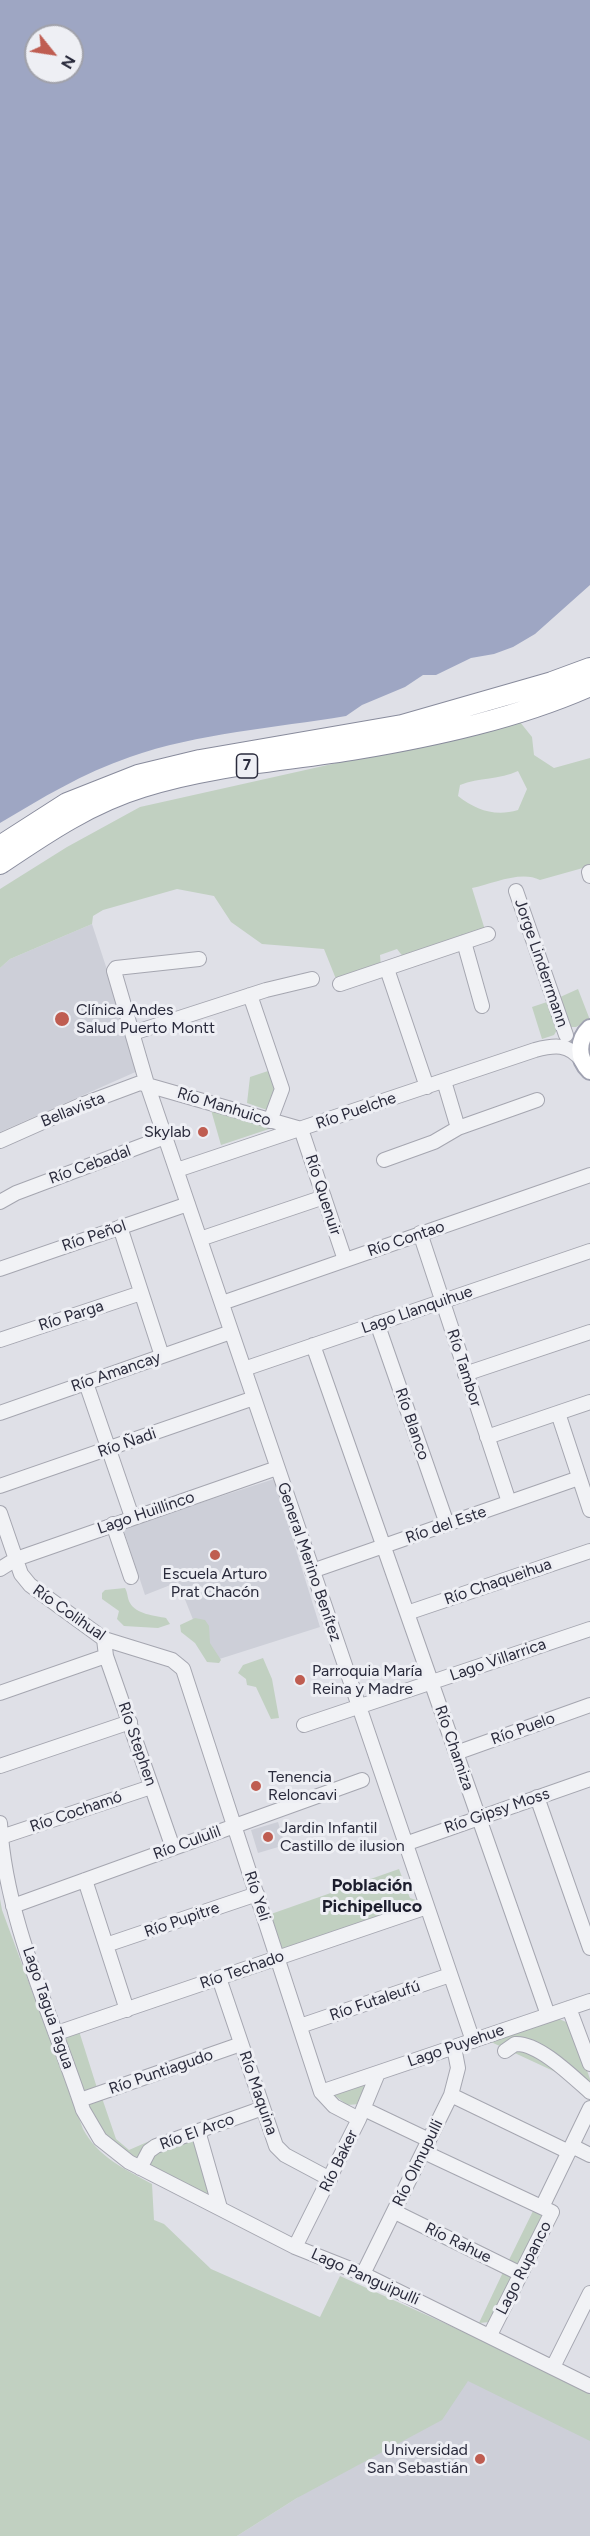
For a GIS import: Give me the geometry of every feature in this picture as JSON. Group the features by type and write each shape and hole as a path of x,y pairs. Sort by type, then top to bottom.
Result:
{"highway":[{"name":"7","path":"0,846 67,803 138,775 200,760 402,725 552,682 590,668"},
{"name":"7","path":"0,864 68,819 145,786 229,769 404,741 533,707 590,686"}],"main road":[{"path":"586,1066 580,1042 590,1027"}],"street":[{"name":"Jorge Linderrmann","path":"516,891 566,1035"},
{"path":"340,984 488,934"},
{"path":"464,942 482,1006"},
{"name":"General Merino Benítez","path":"200,959 116,968 114,971 147,1084 473,2041"},
{"path":"387,969 427,1087"},
{"path":"133,1033 249,995 312,979"},
{"path":"249,995 282,1089 270,1121"},
{"name":"Río Puelche","path":"177,1170 535,1050 566,1035 590,1027"},
{"name":"Río Puelche","path":"535,1050 563,1047 573,1051 586,1066"},
{"path":"444,1081 458,1128"},
{"name":"Bellavista","path":"0,1141 81,1105 138,1084 147,1084"},
{"name":"Río Manhuico","path":"147,1084 301,1129"},
{"path":"158,1116 162,1099 177,1092"},
{"path":"384,1160 434,1142 458,1128 537,1100"},
{"name":"Río Quenuir","path":"301,1129 345,1260"},
{"name":"Río Cebadal","path":"0,1202 16,1193 165,1137"},
{"name":"Río Contao","path":"222,1303 590,1175"},
{"path":"200,1239 324,1197"},
{"name":"Río Peñol","path":"0,1269 188,1204"},
{"path":"120,1227 162,1356"},
{"name":"Río Tambor","path":"420,1233 508,1502"},
{"name":"Lago Llanquihue","path":"244,1369 590,1251"},
{"name":"Río Parga","path":"0,1340 141,1293"},
{"name":"Río Blanco","path":"377,1323 447,1524"},
{"name":"Río Amancay","path":"0,1413 231,1332"},
{"path":"465,1374 590,1332"},
{"name":"Río Chamiza","path":"313,1345 548,2015"},
{"path":"86,1383 132,1517"},
{"name":"Río Ñadi","path":"0,1486 254,1398"},
{"path":"487,1437 590,1402"},
{"path":"558,1413 590,1510"},
{"name":"Lago Huillinco","path":"16,1559 277,1468"},
{"name":"Río del Este","path":"312,1571 579,1478"},
{"name":"Río Colihual","path":"0,1513 26,1582 104,1639 172,1660"},
{"path":"113,1524 131,1577"},
{"name":"Río Chaqueihua","path":"407,1613 590,1551"},
{"path":"0,1569 16,1559"},
{"name":"Lago Villarrica","path":"304,1725 590,1629"},
{"name":"Río Stephen","path":"104,1639 106,1656 173,1848"},
{"path":"0,1693 106,1656"},
{"name":"Río Yeli","path":"172,1660 185,1674 321,2092"},
{"name":"Río Puelo","path":"456,1754 590,1705"},
{"path":"0,1766 130,1722"},
{"name":"Río Gipsy Moss","path":"405,1844 590,1779"},
{"name":"Río Cululil","path":"13,1906 362,1780"},
{"name":"Río Cochamó","path":"1,1837 152,1787"},
{"path":"537,1797 590,1948"},
{"name":"Lago Tagua Tagua","path":"0,1823 5,1880 88,2121 100,2139 118,2156 140,2168"},
{"path":"85,1880 128,2010"},
{"name":"Río Pupitre","path":"106,1945 257,1894"},
{"name":"Río Techado","path":"57,2033 427,1907"},
{"name":"Río Futaleufú","path":"300,2026 450,1975"},
{"name":"Río Maquina","path":"219,1978 280,2152 330,2179"},
{"name":"Lago Puyehue","path":"321,2092 588,2003"},
{"path":"569,2008 590,2064"},
{"name":"Río Puntiagudo","path":"80,2100 241,2044"},
{"path":"506,2051 515,2044 527,2045 562,2065 590,2092"},
{"name":"Río Olmupulli","path":"363,2274 451,2095 458,2068 454,2047"},
{"name":"Río Baker","path":"295,2247 362,2114 378,2073"},
{"path":"321,2092 334,2106 362,2114 542,2207"},
{"path":"451,2095 570,2149 590,2155"},
{"name":"Río El Arco","path":"140,2168 149,2151 156,2146 263,2108"},
{"name":"Lago Rupanco","path":"490,2335 552,2212 542,2207 590,2108"},
{"path":"198,2131 220,2208"},
{"name":"Lago Panguipulli","path":"140,2168 295,2247 363,2274 590,2386"},
{"name":"Río Rahue","path":"395,2212 521,2274"},
{"path":"553,2367 590,2293"}],"shaded area":[{"name":"Clínica Andes Salud Puerto Montt","path":"92,924 140,1070 0,1132 0,968 10,959"},
{"name":"Escuela Arturo Prat Chacón","path":"274,1479 320,1627 210,1662 178,1582 145,1595 123,1528"},
{"name":"Jardin Infantil Castillo de ilusion","path":"278,1822 285,1845 258,1853 251,1830"},
{"name":"Universidad San Sebastián","path":"491,2344 590,2394 590,2536 237,2536 297,2498"}],"green space":[{"path":"520,722 532,737 534,755 554,768 590,758 590,866 540,880 524,876 515,877 472,888 485,930 404,958 397,949 380,955 381,966 336,979 324,949 262,944 231,922 214,896 177,889 103,910 93,916 92,924 10,959 0,968 0,889 67,847 140,807","holes":["518,771 527,789 518,810 501,813 486,811 458,796 460,785"]},
{"path":"578,989 590,1020 576,1027 569,1027 558,998"},
{"path":"550,1001 557,1030 554,1035 542,1039 532,1007"},
{"path":"271,1070 278,1088 270,1111 247,1103 250,1077"},
{"path":"211,1110 268,1127 269,1129 221,1145"},
{"path":"125,1588 133,1607 146,1614 166,1618 170,1624 158,1628 124,1626 117,1619 119,1611 102,1599 102,1593 105,1590"},
{"path":"195,1618 205,1620 209,1626 210,1643 221,1660 219,1663 207,1662 195,1643 181,1632 180,1625"},
{"path":"263,1658 272,1679 279,1718 271,1719 256,1687 247,1685 246,1679 238,1673 243,1665"},
{"path":"399,1869 410,1898 421,1904 282,1951 271,1914"},
{"path":"0,1899 2,1910 83,2129 104,2155 152,2184 154,2220 164,2224 211,2269 320,2317 340,2276 491,2344 590,2394 590,2441 468,2381 442,2420 297,2498 237,2536 0,2536"},
{"path":"559,2019 571,2024 590,2079 590,2088 491,2042"},
{"path":"79,2031 98,2091 85,2096 62,2038"},
{"path":"366,2082 367,2089 360,2104 347,2105 333,2094"},
{"path":"102,2098 116,2139 129,2150 161,2136 163,2140 140,2163 104,2135 86,2106 88,2102"},
{"path":"193,2137 211,2197 149,2167 151,2154"},
{"path":"534,2209 545,2213 521,2268 507,2264"},
{"path":"505,2268 515,2273 490,2322 479,2323"}],"water":[{"path":"0,0 590,0 590,585 535,634 513,647 494,654 471,658 436,675 423,675 405,687 362,705 346,716 182,742 113,763 47,795 0,823"}],"place":[{"name":"Clínica Andes Salud Puerto Montt","path":"62,1019"},
{"name":"Skylab","path":"203,1132"},
{"name":"Escuela Arturo Prat Chacón","path":"215,1555"},
{"name":"Parroquia María Reina y Madre","path":"300,1680"},
{"name":"Tenencia Reloncavi","path":"256,1786"},
{"name":"Jardin Infantil Castillo de ilusion","path":"268,1837"},
{"name":"Universidad San Sebastián","path":"480,2459"}],"district":[{"name":"Población Pichipelluco","path":"372,1896"}]}
